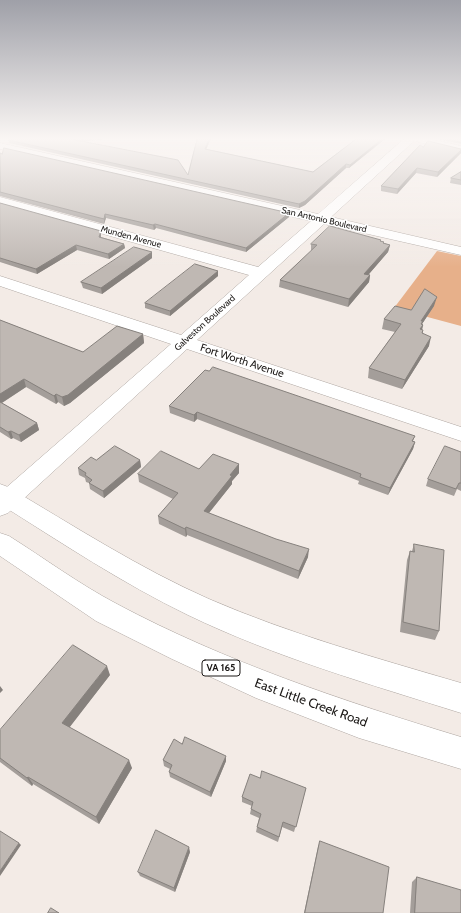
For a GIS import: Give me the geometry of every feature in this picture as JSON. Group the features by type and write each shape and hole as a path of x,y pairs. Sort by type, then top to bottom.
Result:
{"street":[{"name":"San Antonio Boulevard","path":"156,182 461,251"},
{"name":"Galveston Boulevard","path":"3,499 183,342 362,182"},
{"name":"Munden Avenue","path":"0,201 261,272"},
{"name":"Fort Worth Avenue","path":"0,281 461,434"},
{"path":"3,499 136,576 199,607 276,639 431,690 461,698"},
{"name":"East Little Creek Road","path":"0,543 106,612 182,650 267,688 352,719 461,753"}],"shaded area":[{"path":"437,251 461,256 461,326 394,308"}],"building":[{"path":"0,182 151,182 289,213 246,248 155,224 153,225 105,214 104,219 0,192"},
{"path":"197,182 326,182 305,201 299,204"},
{"path":"385,182 405,182 398,189 381,186"},
{"path":"0,203 101,231 99,237 124,244 108,254 76,245 36,269 0,258"},
{"path":"330,226 381,240 380,241 384,242 383,243 390,245 364,274 370,275 349,299 280,280 317,245 311,244"},
{"path":"134,247 152,252 101,288 81,282"},
{"path":"195,264 218,271 170,311 145,303"},
{"path":"425,289 437,297 421,321 423,321 421,324 423,325 420,329 423,330 422,333 431,337 405,380 369,368 401,324 384,319 395,306 411,310"},
{"path":"0,320 83,352 117,326 143,334 68,395 62,397 56,394 54,396 24,379 0,394"},
{"path":"213,367 415,436 412,441 415,442 390,488 360,477 361,474 197,412 194,415 169,406 205,370 209,371"},
{"path":"0,402 37,423 19,435 11,431 8,432 0,427"},
{"path":"115,446 140,460 103,491 89,483 92,480 85,475 86,473 78,468 91,457 96,460"},
{"path":"445,446 461,452 461,483 459,483 456,489 428,479"},
{"path":"161,451 199,469 213,454 239,464 230,475 232,476 204,511 276,539 309,549 299,571 186,527 185,529 158,516 178,493 138,474"},
{"path":"414,544 444,550 439,631 403,622 410,551 414,552"},
{"path":"73,645 107,666 62,723 129,760 96,817 28,777 27,778 0,758 0,730"},
{"path":"185,737 226,756 210,792 169,772 172,765 163,760 174,739 182,744"},
{"path":"262,771 306,788 296,827 283,822 279,837 257,827 261,814 251,809 253,802 242,797 250,774 260,778"},
{"path":"156,830 189,847 174,888 138,872"},
{"path":"0,831 19,843 0,871"},
{"path":"320,841 389,867 383,913 305,913"},
{"path":"417,877 461,890 461,913 415,913"},
{"path":"51,908 59,913 48,913"}]}
